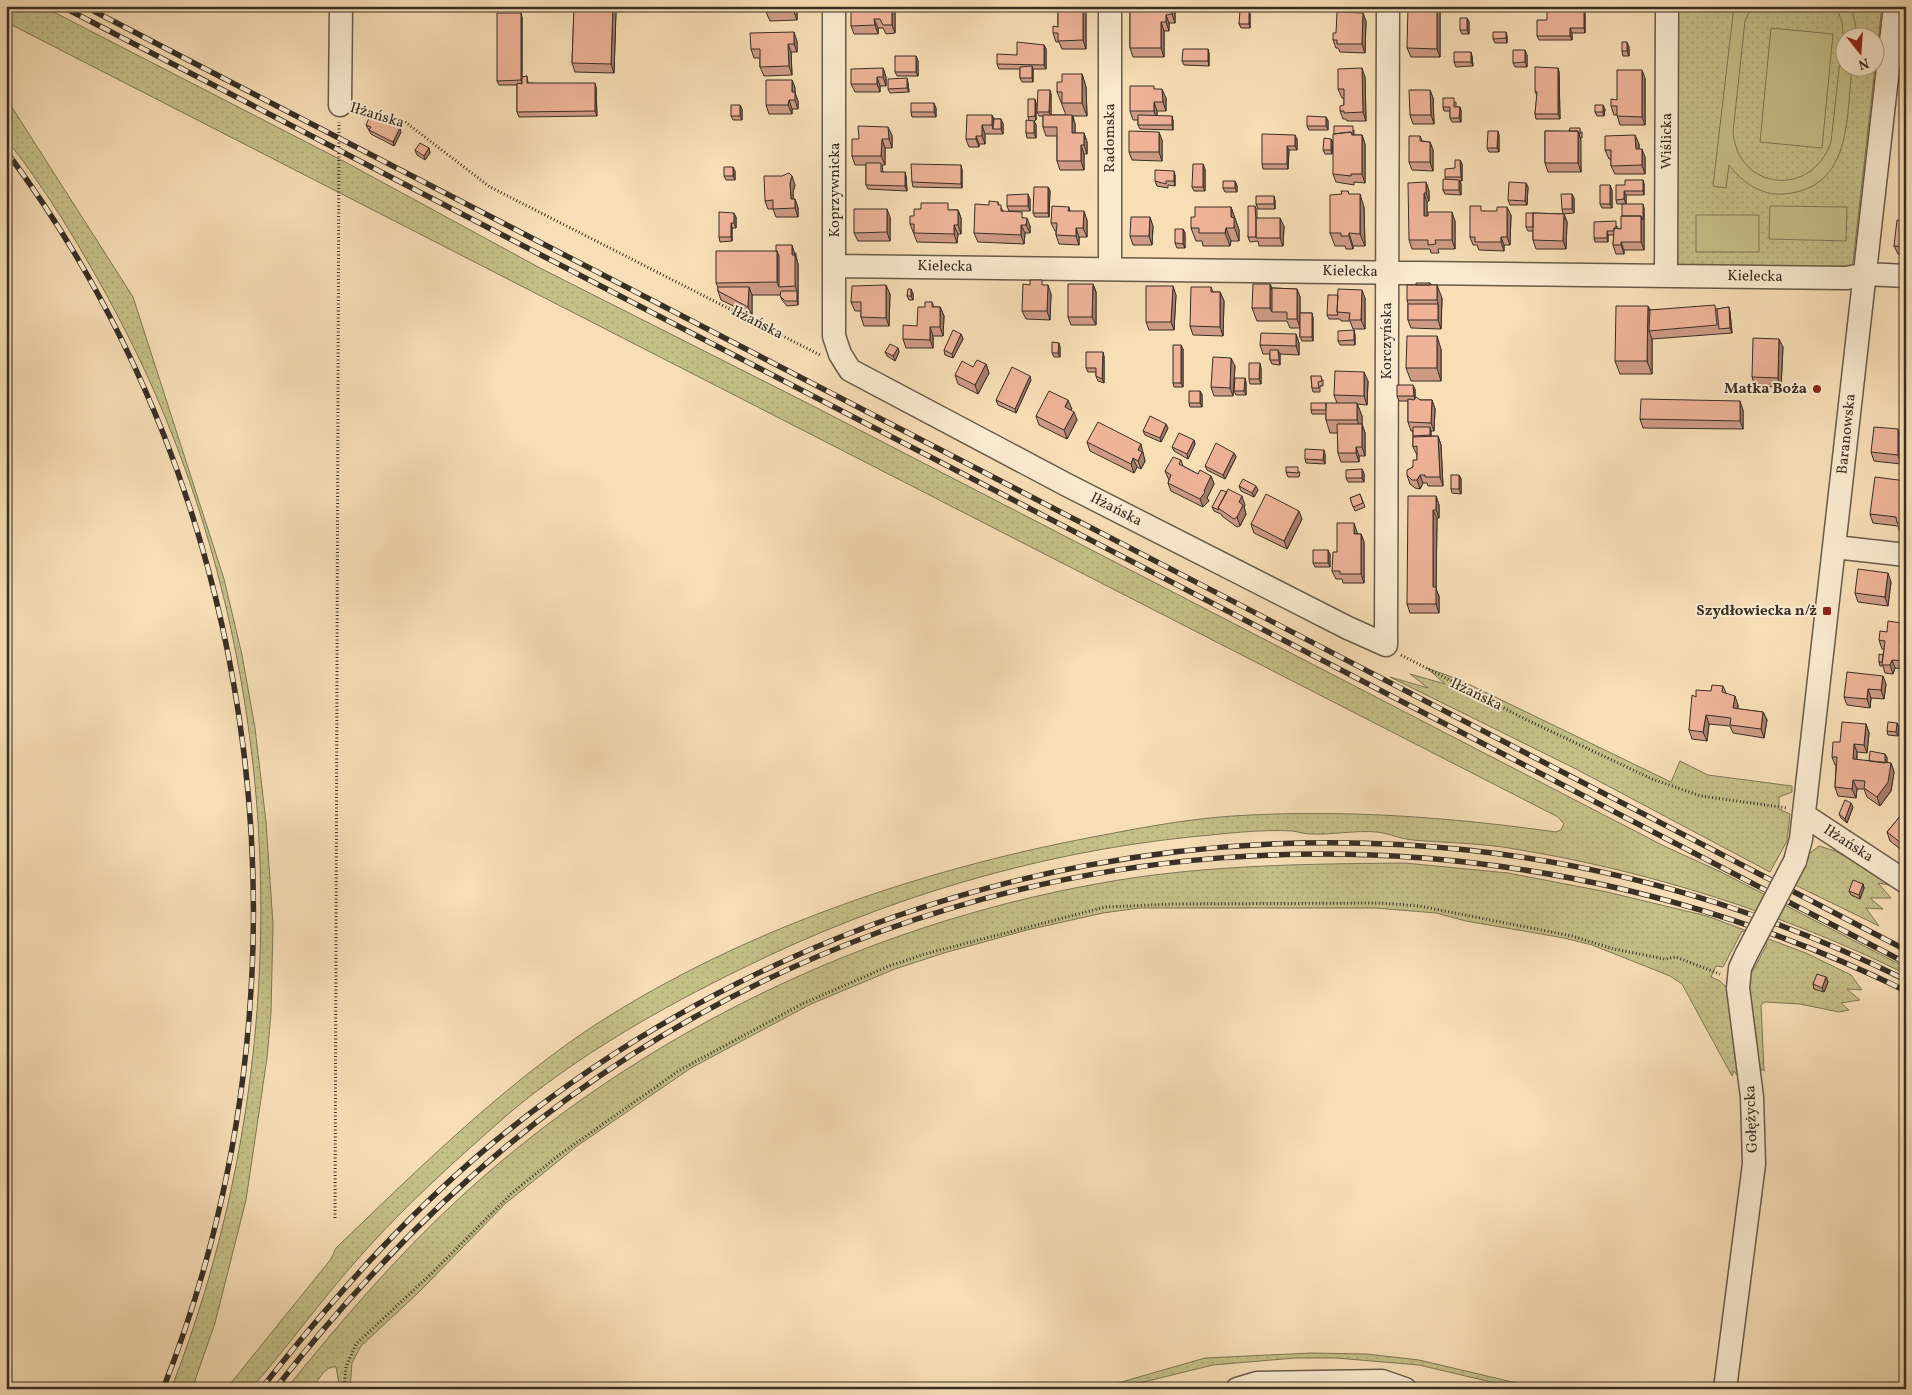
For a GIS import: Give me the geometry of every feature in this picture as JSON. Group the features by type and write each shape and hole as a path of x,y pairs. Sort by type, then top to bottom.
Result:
{"street":[{"path":"340,105 341,6"},
{"name":"Koprzywnicka","path":"834,6 834,336 840,354 850,370"},
{"name":"Radomska","path":"1110,6 1110,269"},
{"name":"Korczyńska","path":"1386,645 1388,6"},
{"name":"Wiślicka","path":"1666,275 1667,6"},
{"name":"Baranowska","path":"1795,861 1799,850 1804,815 1895,6"},
{"name":"Kielecka","path":"835,266 1847,278 1865,274 1906,276"},
{"name":"Iłżańska","path":"850,370 1076,490 1386,645"},
{"path":"1835,547 1906,555"},
{"name":"Iłżańska","path":"1804,815 1906,882"},
{"name":"Gołężycka","path":"1725,1389 1754,1164 1752,1096 1738,977 1746,955 1795,861"},
{"path":"1237,1389 1257,1384 1373,1381 1382,1381 1404,1389"}],"path":[{"name":"Iłżańska","path":"340,105 404,121 490,187 850,370"},
{"path":"335,1218 340,105"},
{"name":"Iłżańska","path":"1386,645 1416,665 1652,779 1701,796 1726,801 1780,805 1804,815"},
{"path":"344,1389 346,1367 356,1344 433,1272 512,1193 559,1155 689,1066 802,1004 890,966 925,954 1105,907 1176,904 1380,903 1419,906 1572,936 1614,949 1664,959 1676,958 1717,973 1738,977"}],"shaded area":[{"path":"6,6 42,6 347,163 540,268 819,409 1664,846 1721,872 1897,963 1906,968 1906,974 1812,932 1715,897 1616,869 1490,845 1413,840 1377,832 1306,834 1293,831 1254,831 1132,844 1017,867 905,900 796,943 681,1000 590,1053 506,1116 415,1199 349,1269 251,1389 226,1389 331,1259 336,1248 484,1110 580,1035 638,999 698,966 762,937 827,911 893,888 960,868 1093,837 1215,817 1314,813 1355,814 1436,818 1556,832 1561,830 1564,824 1558,817 6,22"},
{"path":"1672,6 1882,6 1880,28 1834,28 1834,78 1874,78 1852,271 1679,267 1675,263"},
{"path":"1734,6 1752,6 1745,21 1733,132 1738,152 1748,166 1761,176 1777,180 1793,179 1808,172 1822,160 1831,142 1838,78 1851,78 1846,129 1834,165 1822,179 1806,189 1784,194 1768,193 1746,182 1729,165 1726,188 1713,186"},
{"path":"1836,6 1851,8 1855,28 1843,28"},
{"path":"1771,28 1833,34 1822,148 1760,142"},
{"path":"6,98 133,297 224,579 242,655 255,728 266,822 273,924 271,1013 267,1058 246,1200 215,1323 192,1389 171,1389 212,1265 241,1138 257,1009 260,878 251,748 229,620 194,494 146,373 116,313 61,217 8,141 5,129"},
{"path":"1770,206 1847,207 1846,241 1769,239"},
{"path":"1696,215 1759,215 1759,252 1696,252"},
{"path":"1427,668 1460,680 1671,782 1680,761 1708,775 1792,786 1792,792 1779,797 1779,809 1790,814 1787,841 1770,872 1576,769 1390,677 1428,688 1410,674 1445,684"},
{"path":"1819,846 1835,851 1899,887 1878,883 1891,898 1870,898 1883,909 1866,908 1879,926 1795,885 1809,857 1806,856"},
{"path":"1405,863 1508,873 1607,892 1707,916 1806,953 1851,975 1862,990 1847,989 1860,1000 1841,1003 1849,1010 1839,1012 1800,1004 1765,1002 1761,1005 1764,1071 1762,1069 1761,1071 1748,1007 1748,968 1753,971 1767,944 1742,931 1723,967 1716,966 1711,977 1720,981 1729,990 1739,1070 1737,1075 1734,1071 1732,1076 1682,984 1670,976 1592,945 1564,938 1466,921 1436,913 1375,908 1139,908 1103,913 1027,930 895,969 811,1004 691,1068 577,1146 506,1203 419,1292 361,1346 352,1363 350,1389 340,1389 336,1367 332,1367 325,1371 312,1389 286,1389 350,1312 417,1239 465,1193 533,1136 605,1084 680,1036 759,995 841,958 924,928 1009,903 1096,884 1211,869 1288,865"},
{"path":"1311,1353 1366,1354 1419,1360 1542,1389 1521,1389 1419,1365 1336,1358 1295,1358 1213,1365 1115,1389 1097,1389 1205,1358"}],"building":[{"path":"574,6 613,6 611,64 572,63"},
{"path":"766,6 794,6 794,12 766,12"},
{"path":"851,6 892,6 892,25 883,25 880,19 874,19 875,25 851,26"},
{"path":"1058,6 1083,6 1083,40 1058,41 1058,33 1053,33 1053,26 1058,27"},
{"path":"1130,6 1172,6 1172,14 1166,15 1166,22 1161,22 1161,48 1130,48"},
{"path":"1408,6 1437,6 1437,49 1407,48"},
{"path":"1547,6 1584,7 1584,28 1570,28 1570,36 1537,36 1537,20 1547,20"},
{"path":"1240,10 1249,10 1249,24 1239,24"},
{"path":"1337,12 1363,13 1362,44 1337,44 1337,40 1333,40 1333,33 1336,33"},
{"path":"497,13 521,13 521,80 497,81"},
{"path":"1460,18 1467,18 1467,30 1460,30"},
{"path":"794,32 794,44 788,44 789,66 760,67 760,49 751,49 750,33"},
{"path":"1493,32 1506,32 1506,38 1493,39"},
{"path":"1017,42 1044,45 1044,65 997,64 997,54 1017,55"},
{"path":"1622,42 1627,42 1627,51 1622,51"},
{"path":"1183,49 1208,49 1208,61 1182,61"},
{"path":"1513,50 1525,50 1525,62 1513,63"},
{"path":"1454,52 1471,52 1471,62 1454,62"},
{"path":"895,56 916,56 916,72 895,72"},
{"path":"1032,66 1032,78 1020,78 1020,67"},
{"path":"1535,67 1558,68 1558,114 1535,114 1537,92 1535,91"},
{"path":"883,68 883,77 877,77 877,84 851,84 851,69"},
{"path":"1362,68 1363,112 1344,113 1344,111 1340,111 1340,106 1344,105 1344,89 1338,89 1338,69"},
{"path":"1617,70 1642,70 1642,117 1617,116 1617,106 1611,106 1611,99 1617,100"},
{"path":"1062,74 1082,74 1082,103 1062,103 1062,92 1057,92 1057,82 1062,82"},
{"path":"527,76 527,83 595,83 595,111 517,112 517,83 522,84 522,77"},
{"path":"907,78 907,88 888,89 888,79"},
{"path":"766,80 792,80 792,92 795,92 795,100 789,100 788,105 766,105"},
{"path":"1130,86 1154,86 1154,89 1162,89 1163,102 1154,102 1154,111 1130,111"},
{"path":"1038,90 1050,90 1049,112 1037,112"},
{"path":"1409,90 1430,90 1431,115 1410,115"},
{"path":"1443,98 1454,98 1454,107 1460,107 1459,118 1450,118 1450,107 1443,107"},
{"path":"1028,99 1035,99 1035,116 1028,117"},
{"path":"911,103 934,103 934,112 911,112"},
{"path":"731,105 740,105 740,116 731,116"},
{"path":"1595,105 1603,105 1603,112 1595,112"},
{"path":"967,115 992,115 992,125 982,125 982,136 976,136 976,139 966,139"},
{"path":"1043,115 1072,115 1072,133 1084,133 1084,145 1081,145 1081,161 1057,161 1057,127 1043,127"},
{"path":"1138,115 1172,116 1172,125 1138,125"},
{"path":"370,116 375,119 376,116 400,128 393,142 369,130 371,127 366,125"},
{"path":"1307,116 1326,117 1326,126 1307,126"},
{"path":"994,119 1001,119 1001,129 993,129"},
{"path":"1026,120 1034,121 1034,133 1026,133"},
{"path":"858,126 888,127 889,139 882,139 881,156 852,156 852,139 859,139"},
{"path":"1334,126 1353,126 1353,135 1351,132 1334,134"},
{"path":"1570,128 1580,128 1580,134 1578,131 1569,131"},
{"path":"1129,131 1159,132 1159,152 1129,152"},
{"path":"1488,131 1498,131 1497,148 1487,148"},
{"path":"1545,131 1578,131 1578,163 1545,163"},
{"path":"1351,132 1352,135 1362,135 1362,174 1351,174 1351,176 1333,174 1333,134"},
{"path":"1262,134 1295,135 1295,146 1287,146 1287,164 1262,164"},
{"path":"1635,135 1636,149 1642,149 1642,165 1611,166 1611,150 1605,150 1605,136"},
{"path":"1409,136 1420,136 1420,141 1430,142 1430,162 1409,162"},
{"path":"1324,138 1331,139 1331,150 1323,150"},
{"path":"420,143 429,148 424,156 415,150"},
{"path":"1455,160 1460,160 1461,177 1445,177 1445,169 1455,168"},
{"path":"866,163 881,163 881,172 905,172 905,186 866,185"},
{"path":"1904,163 1906,163 1906,187 1901,187"},
{"path":"911,164 961,165 961,184 912,182"},
{"path":"1193,164 1203,164 1203,187 1192,187"},
{"path":"724,167 733,167 733,176 724,176"},
{"path":"1155,170 1174,171 1174,181 1166,181 1166,184 1155,181"},
{"path":"789,173 792,176 790,183 791,199 795,199 795,208 773,209 773,200 765,201 764,176 782,176"},
{"path":"1443,179 1459,180 1459,190 1443,190"},
{"path":"1625,180 1643,180 1643,191 1624,191 1624,199 1616,200 1616,185 1625,185"},
{"path":"1223,181 1235,181 1235,188 1223,188"},
{"path":"1426,182 1424,216 1428,216 1428,212 1452,212 1452,240 1435,240 1436,244 1428,245 1428,240 1409,240 1408,183"},
{"path":"1509,182 1526,183 1525,201 1508,200"},
{"path":"1600,185 1610,185 1610,204 1600,204"},
{"path":"1034,187 1048,187 1048,213 1033,213"},
{"path":"1341,191 1348,191 1349,194 1360,194 1360,234 1349,233 1349,236 1341,236 1341,233 1330,233 1330,195 1342,194"},
{"path":"1028,194 1028,206 1007,206 1007,195"},
{"path":"1561,194 1572,194 1572,209 1562,209"},
{"path":"1256,196 1274,196 1274,204 1256,204"},
{"path":"989,201 998,202 998,205 1001,205 1001,211 1022,212 1022,218 1027,218 1026,225 1021,225 1021,235 974,233 975,204 989,205"},
{"path":"921,203 948,203 948,210 958,210 958,225 954,225 954,234 914,233 914,224 910,224 910,216 914,216 914,209 921,209"},
{"path":"1622,204 1643,204 1643,220 1641,216 1622,216"},
{"path":"1052,206 1069,207 1068,211 1084,211 1083,228 1076,228 1076,236 1056,235 1057,223 1051,223"},
{"path":"1248,206 1255,206 1256,237 1248,237"},
{"path":"1470,206 1481,206 1481,211 1497,211 1497,207 1507,207 1507,237 1501,237 1501,242 1475,242 1475,237 1470,237"},
{"path":"1195,207 1231,207 1234,228 1226,228 1225,233 1199,233 1199,228 1191,228 1191,217 1195,217"},
{"path":"854,209 887,209 887,232 854,233"},
{"path":"719,212 734,213 734,223 731,223 731,237 719,237"},
{"path":"1526,213 1533,213 1533,227 1526,227"},
{"path":"1533,213 1564,214 1563,241 1533,240"},
{"path":"1621,216 1641,216 1641,242 1621,242 1621,245 1613,245 1614,228 1621,229"},
{"path":"1131,217 1150,217 1149,236 1130,236"},
{"path":"1256,218 1280,218 1280,238 1256,238"},
{"path":"1897,220 1906,221 1906,247 1894,246"},
{"path":"1616,221 1614,231 1607,231 1607,238 1594,238 1594,222"},
{"path":"1175,229 1183,229 1183,244 1175,243"},
{"path":"776,245 792,245 792,255 795,255 795,286 779,287 779,256 776,251"},
{"path":"716,251 777,251 777,282 716,283"},
{"path":"1030,280 1042,280 1042,285 1048,285 1047,311 1022,311 1023,284 1030,285"},
{"path":"1416,283 1430,283 1430,285 1416,285"},
{"path":"1068,284 1093,284 1092,317 1068,317"},
{"path":"1253,284 1270,284 1270,308 1252,308"},
{"path":"886,285 886,318 861,317 861,302 851,302 852,286"},
{"path":"1407,285 1437,285 1437,300 1407,300"},
{"path":"1146,286 1173,286 1171,322 1146,322"},
{"path":"718,287 749,287 748,307 718,291"},
{"path":"1191,287 1211,287 1211,292 1220,292 1220,327 1190,326"},
{"path":"1272,288 1297,289 1297,319 1287,319 1287,312 1272,312"},
{"path":"908,289 911,289 911,296 907,296"},
{"path":"1338,289 1362,290 1361,320 1349,320 1350,313 1337,312"},
{"path":"781,291 797,291 797,301 785,301 780,296"},
{"path":"1328,295 1338,295 1338,315 1327,315"},
{"path":"925,302 932,302 932,307 940,307 940,327 930,327 930,340 903,339 903,325 917,326 918,307 925,307"},
{"path":"1408,304 1438,304 1438,320 1408,320"},
{"path":"1715,305 1717,325 1649,331 1650,310"},
{"path":"1616,306 1648,306 1647,361 1615,361"},
{"path":"1729,307 1730,328 1719,329 1717,309"},
{"path":"1300,313 1312,313 1312,337 1300,337"},
{"path":"953,330 961,334 952,354 944,350"},
{"path":"1354,330 1354,340 1338,341 1338,331"},
{"path":"1261,333 1296,334 1296,346 1260,345"},
{"path":"1407,336 1437,336 1437,368 1406,368"},
{"path":"1753,338 1779,339 1778,378 1752,377"},
{"path":"1052,342 1059,343 1058,353 1052,353"},
{"path":"890,344 898,348 893,356 885,352"},
{"path":"1173,345 1181,345 1181,383 1173,383"},
{"path":"1270,350 1278,350 1279,360 1270,360"},
{"path":"1086,352 1103,352 1102,379 1096,376 1096,368 1086,368"},
{"path":"1213,357 1231,358 1230,388 1211,387"},
{"path":"977,360 986,364 975,385 955,375 962,361 973,367"},
{"path":"1249,363 1260,363 1259,379 1249,379"},
{"path":"1012,367 1030,376 1015,409 996,400"},
{"path":"1335,371 1364,372 1364,396 1334,395"},
{"path":"1311,376 1321,376 1322,381 1318,382 1319,388 1312,388"},
{"path":"1235,378 1245,378 1244,391 1234,391"},
{"path":"1397,385 1413,385 1414,396 1397,396"},
{"path":"1049,391 1068,400 1065,407 1074,412 1064,430 1036,416"},
{"path":"1189,391 1200,391 1200,403 1189,403"},
{"path":"1416,397 1420,400 1432,400 1431,423 1408,422 1408,399 1414,400"},
{"path":"1641,399 1740,401 1740,421 1640,419"},
{"path":"1311,403 1326,403 1326,410 1311,410"},
{"path":"1326,403 1357,403 1357,420 1326,420"},
{"path":"1150,416 1166,424 1160,438 1143,431"},
{"path":"1098,422 1141,444 1138,450 1142,452 1138,461 1133,458 1131,464 1087,442"},
{"path":"1337,424 1362,424 1362,447 1356,447 1356,453 1338,453"},
{"path":"1413,427 1430,427 1430,435 1413,436"},
{"path":"1874,427 1898,429 1898,455 1871,452"},
{"path":"1179,433 1194,440 1187,454 1172,447"},
{"path":"1438,436 1440,477 1420,475 1417,480 1412,480 1407,475 1407,470 1413,467 1413,460 1417,460 1417,446 1413,447 1413,437"},
{"path":"1216,443 1234,453 1223,475 1205,466"},
{"path":"1901,446 1906,446 1906,455 1900,454"},
{"path":"1305,449 1324,450 1323,460 1305,459"},
{"path":"1173,457 1181,460 1179,464 1198,474 1200,470 1211,476 1200,499 1168,483 1171,475 1165,471"},
{"path":"1286,467 1298,467 1298,473 1286,472"},
{"path":"1362,469 1362,478 1346,478 1346,470"},
{"path":"1451,475 1459,475 1459,489 1451,489"},
{"path":"1875,477 1906,481 1906,518 1904,523 1897,523 1896,517 1870,514"},
{"path":"1243,479 1256,486 1252,493 1239,486"},
{"path":"1228,489 1242,496 1239,502 1243,505 1234,519 1218,508"},
{"path":"1221,490 1227,492 1218,508 1219,510 1212,507"},
{"path":"1266,494 1299,511 1284,541 1251,524"},
{"path":"1360,494 1363,503 1353,507 1350,498"},
{"path":"1408,496 1436,496 1436,510 1433,510 1433,587 1436,587 1436,604 1407,604"},
{"path":"1337,523 1354,523 1354,534 1361,534 1361,574 1340,574 1340,571 1332,571 1333,552 1337,552"},
{"path":"1313,550 1328,550 1328,563 1313,563"},
{"path":"1858,569 1888,573 1885,597 1855,593"},
{"path":"1888,621 1901,623 1900,642 1906,643 1905,661 1892,660 1890,665 1882,665 1885,641 1879,640 1880,631 1887,632"},
{"path":"1879,654 1883,655 1882,662 1879,662"},
{"path":"1847,672 1883,676 1881,690 1868,689 1867,699 1844,697"},
{"path":"1712,685 1723,686 1722,692 1735,696 1733,708 1763,712 1761,729 1730,725 1731,718 1706,715 1703,732 1689,730 1692,695 1696,697 1696,690 1711,691"},
{"path":"1842,722 1866,724 1864,745 1854,744 1853,759 1891,763 1888,782 1877,797 1864,788 1865,781 1853,780 1852,789 1835,787 1837,757 1832,757 1833,742 1840,742"},
{"path":"1888,722 1897,723 1896,732 1887,731"},
{"path":"1870,751 1885,754 1885,763 1869,761"},
{"path":"1845,800 1851,803 1845,819 1839,814"},
{"path":"1906,809 1906,837 1901,843 1887,832"},
{"path":"1853,880 1863,884 1859,895 1849,891"},
{"path":"1817,974 1826,977 1822,988 1813,984"}],"railway":[{"path":"61,6 1906,963"},
{"path":"84,6 1906,950"},
{"path":"6,151 95,289 164,436 214,590 243,750 253,912 243,1074 213,1234 163,1389"},
{"path":"261,1389 318,1319 378,1252 442,1188 510,1129 642,1037 783,962 931,904 1086,866 1244,846 1403,845 1561,864 1717,903 1813,938 1906,980"},
{"path":"275,1389 341,1309 411,1234 486,1164 567,1099 719,1004 881,932 1049,883 1221,858 1395,856 1569,878 1740,923 1906,991"}],"place":[{"name":"Matka Boża","path":"1817,389"},
{"name":"Szydłowiecka n/ż","path":"1827,611"}]}
